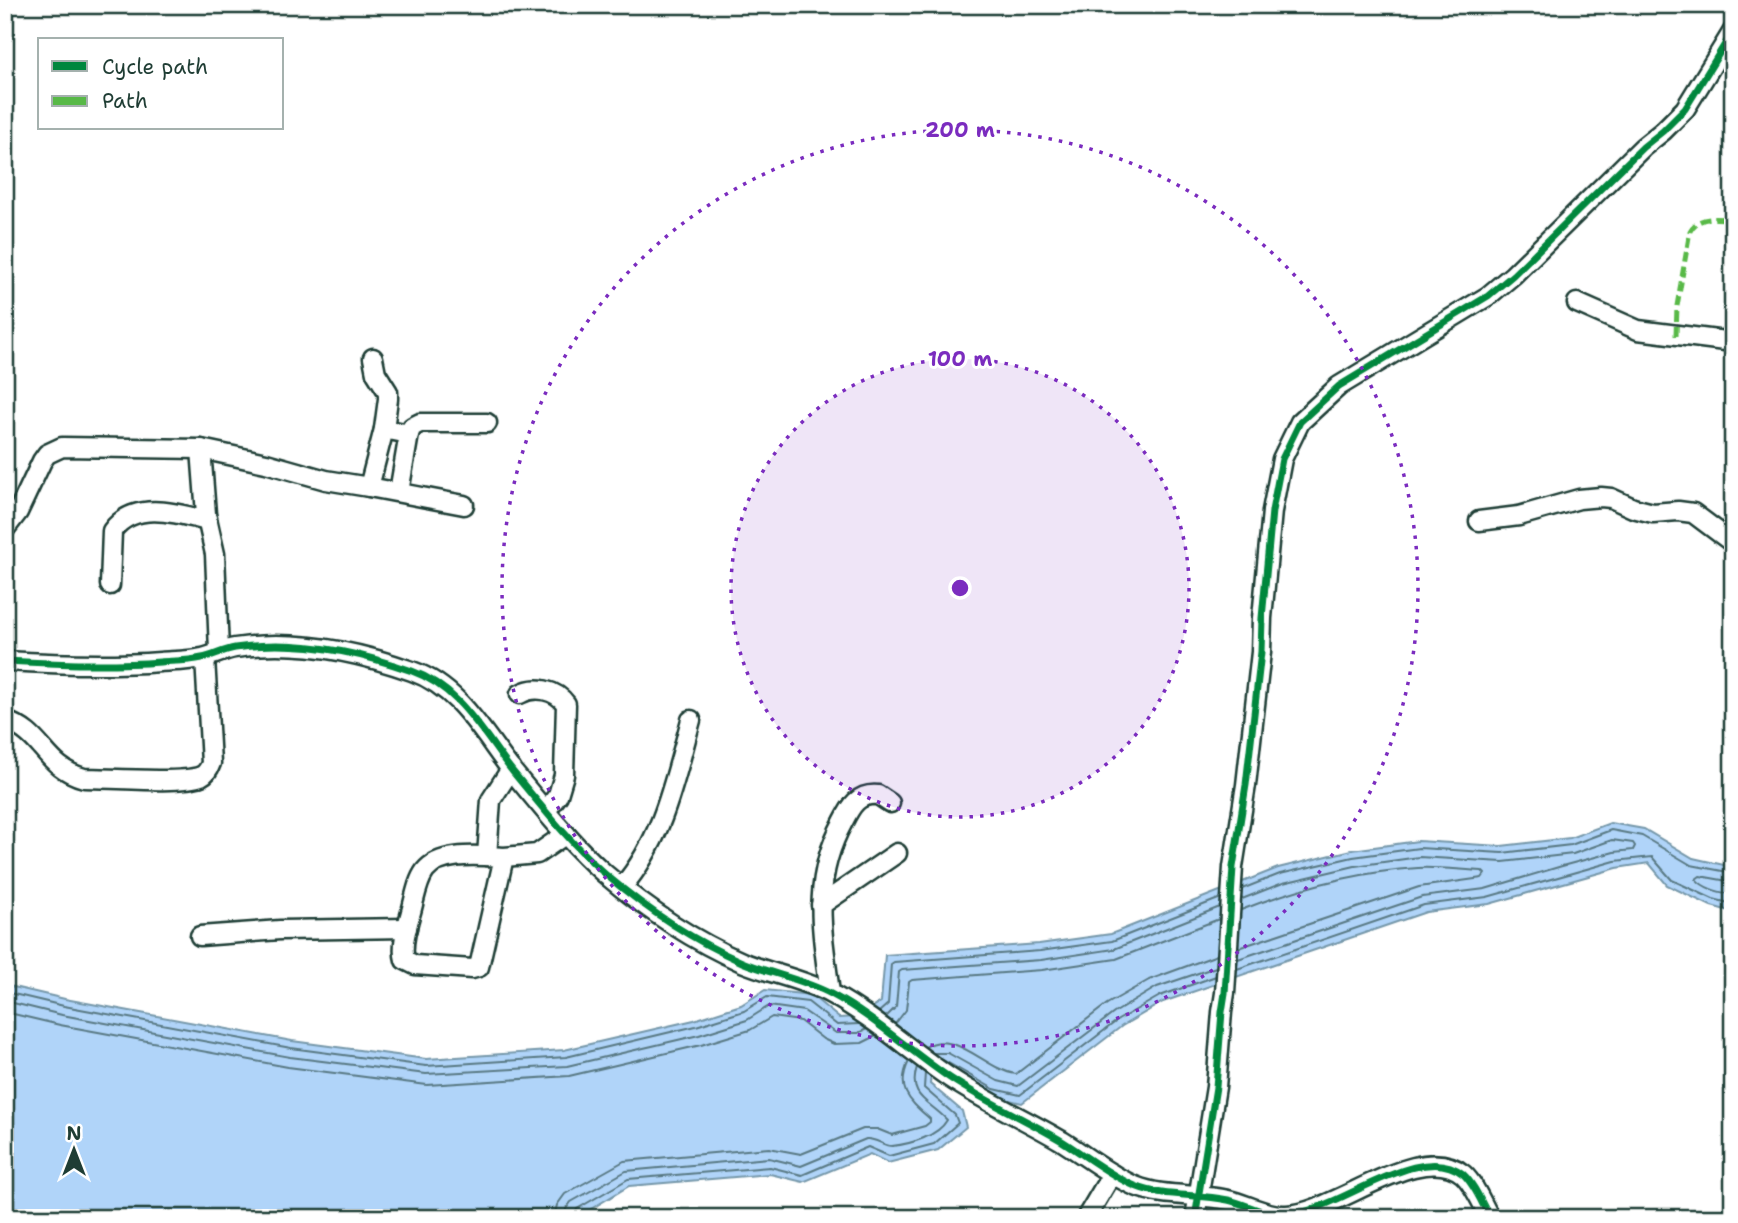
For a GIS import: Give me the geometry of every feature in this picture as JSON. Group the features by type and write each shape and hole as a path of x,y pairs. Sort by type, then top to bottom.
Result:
{"street":[{"path":"1195,1218 1216,1087 1233,867 1246,785 1261,652 1272,512 1282,459 1300,422 1339,386 1453,319 1488,296 1513,275 1685,109 1733,32"},
{"path":"1577,303 1638,330 1733,342"},
{"path":"369,487 384,429 388,392 376,373 373,358"},
{"path":"399,492 412,427 420,422 487,423"},
{"path":"384,429 409,434"},
{"path":"5,529 18,512 42,461 54,449 93,446 201,449 326,480 464,505"},
{"path":"5,720 20,725 30,733 52,760 70,774 84,778 175,779 201,776 208,771 211,763 215,554 207,521 201,449"},
{"path":"376,454 405,460"},
{"path":"1479,521 1519,516 1580,499 1601,497 1653,513 1692,513 1733,543"},
{"path":"110,585 112,531 117,524 145,512 163,511 207,521"},
{"path":"5,661 132,664 212,655 268,645 310,647 353,654 421,675 447,691 472,715 511,769 566,834 622,887 671,922 740,961 830,993 981,1098 1061,1140 1112,1174 1149,1190 1231,1200 1287,1217 1319,1208 1408,1168 1432,1164 1444,1166 1463,1175 1490,1218"},
{"path":"520,694 532,688 539,689 556,695 566,704 564,775 558,795 546,811"},
{"path":"622,887 639,866 672,794 691,720"},
{"path":"511,769 491,800 495,857 479,967 472,969 410,963 404,956 407,928 420,879 426,869 442,860 495,857 537,854 566,834"},
{"path":"830,993 821,905 826,861 851,807 860,798 872,794 890,803"},
{"path":"821,905 897,853"},
{"path":"200,936 280,930 407,928"},
{"path":"1086,1218 1112,1174"}],"water":[{"path":"1610,823 1644,829 1693,858 1733,867 1733,912 1711,906 1667,885 1649,863 1617,868 1489,904 1426,912 1163,1002 1122,1026 1022,1103 992,1096 931,1075 930,1084 962,1111 966,1127 938,1150 888,1163 870,1154 803,1182 770,1174 629,1186 576,1218 5,1218 5,985 65,999 292,1041 426,1059 564,1050 694,1020 741,1005 765,990 811,995 839,1018 856,1017 881,1002 885,955 1039,944 1111,934 1278,868 1352,850 1418,841 1501,846 1570,838"}],"marked path":[{"path":"1676,336 1677,306 1690,231 1703,220 1733,219"}],"cycle path":[{"path":"1195,1218 1216,1087 1233,867 1246,785 1261,652 1272,511 1282,459 1300,422 1339,386 1488,296 1513,275 1685,109 1733,31"},
{"path":"5,661 141,663 192,660 235,648 280,645 347,653 412,671 429,679 457,700 569,838 605,874 653,911 688,934 742,962 831,994 862,1013 964,1087 1062,1141 1125,1182 1146,1190 1216,1198 1271,1214 1286,1215 1328,1203 1401,1171 1424,1165 1445,1165 1467,1178 1490,1218"}]}
